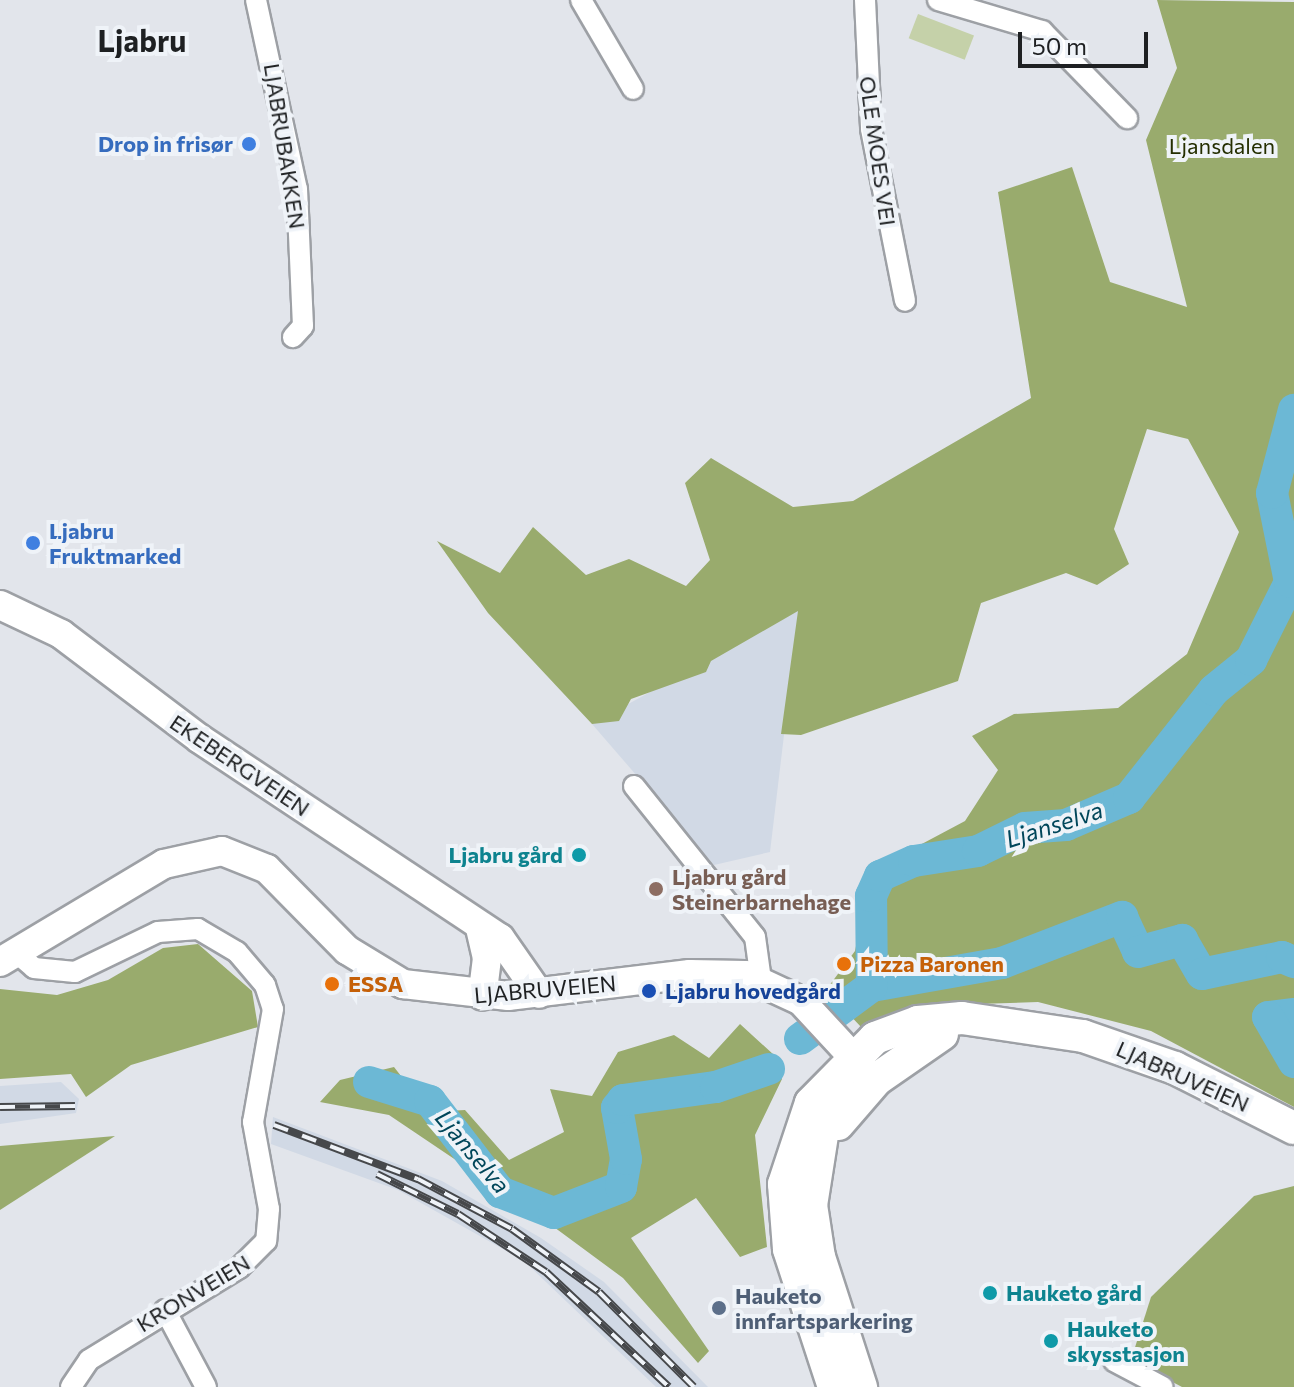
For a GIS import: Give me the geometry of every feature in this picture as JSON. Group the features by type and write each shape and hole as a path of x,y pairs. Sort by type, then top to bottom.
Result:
{"main road":[{"name":"EKEBERGVEIEN","path":"0,605 61,634 200,739 507,945 539,994"},
{"name":"LJABRUVEIEN","path":"9,958 164,864 212,850 267,869 373,970 413,987 482,996 539,994 702,973 761,980 814,1014 850,1054"},
{"path":"480,928 487,958 482,996"},
{"name":"LJABRUVEIEN","path":"850,1054 887,1032 929,1020 1021,1027 1146,1056 1294,1128"},
{"name":"LJABRUVEIEN","path":"850,1054 942,1034 1021,1027"},
{"name":"LJABRUVEIEN","path":"820,1150 877,1079 942,1034"},
{"path":"850,1054 825,1116 812,1226 861,1387"},
{"path":"834,1387 789,1249 783,1195 799,1126 850,1054"}],"street":[{"name":"LJABRUBAKKEN","path":"256,0 297,189 303,326 293,337"},
{"path":"581,0 633,89"},
{"name":"OLE MOES VEI","path":"865,0 871,129 905,301"},
{"path":"938,0 1042,31 1127,118"},
{"path":"634,786 755,937 761,980"},
{"name":"KRONVEIEN","path":"9,958 34,968 75,972 158,932 198,929 237,952 271,997 269,1054 253,1122 269,1209 266,1241 239,1268 165,1310 89,1360 71,1387"},
{"path":"165,1310 206,1387"},
{"path":"1114,1361 1163,1387"}],"shaded area":[{"path":"799,610 770,852 714,865 592,724"},
{"path":"61,1082 79,1099 76,1113 0,1124 0,1086"},
{"path":"273,1117 442,1181 541,1238 604,1282 708,1387 656,1387 524,1261 398,1190 271,1144"}],"green space":[{"name":"Ljansdalen","path":"1157,0 1294,2 1294,1107 1151,1031 1038,1002 910,1006 862,1028 826,990 855,951 871,871 965,821 998,770 972,736 1014,714 1118,708 1187,654 1239,532 1188,439 1147,429 1114,529 1129,564 1097,585 1066,573 981,603 958,681 801,735 781,734 798,611 711,661 706,672 631,699 619,721 592,724 488,613 437,541 500,573 533,527 586,575 629,559 686,586 710,560 685,483 711,458 793,507 853,501 1031,398 998,192 1072,167 1110,282 1187,307 1146,140 1177,68"},
{"path":"918,14 974,36 965,60 909,38"},
{"path":"198,944 252,991 258,1027 131,1065 86,1097 71,1074 0,1079 0,989 57,995 108,980 163,948"},
{"path":"740,1024 774,1055 782,1079 755,1135 767,1247 740,1257 696,1198 631,1238 709,1351 698,1363 623,1278 539,1216 389,1115 320,1102 340,1080 394,1067 429,1112 465,1110 509,1160 564,1132 550,1089 592,1096 618,1052 674,1035 709,1058"},
{"path":"115,1136 0,1210 0,1146"},
{"path":"1294,1186 1294,1387 1182,1387 1131,1360 1151,1297 1254,1196"}],"waterway":[{"name":"Ljanselva","path":"800,1039 872,986 871,896 880,876 914,861 978,851 1025,828 1066,825 1129,798 1214,690 1251,660 1290,582 1272,493 1294,410"},
{"path":"872,986 1002,963 1122,917 1138,952 1182,940 1202,974 1282,957 1294,962"},
{"path":"1294,1014 1268,1017 1294,1062"},
{"name":"Ljanselva","path":"369,1082 430,1101 500,1192 554,1213 621,1187 626,1159 617,1108 623,1100 716,1087 769,1069"}],"railway":[{"path":"0,1107 75,1106"},
{"path":"274,1125 418,1179 512,1229 599,1292 694,1387"},
{"path":"377,1174 458,1214 546,1272 669,1387"}],"place":[{"name":"Drop in frisør","path":"249,144"},
{"name":"Ljabru Fruktmarked","path":"33,543"},
{"name":"Ljabru gård","path":"579,855"},
{"name":"Ljabru gård Steinerbarnehage","path":"656,889"},
{"name":"Pizza Baronen","path":"844,964"},
{"name":"ESSA","path":"332,984"},
{"name":"Ljabru hovedgård","path":"649,991"},
{"name":"Hauketo gård","path":"990,1293"},
{"name":"Hauketo innfartsparkering","path":"719,1308"},
{"name":"Hauketo skysstasjon","path":"1051,1341"}],"district":[{"name":"Ljabru","path":"142,40"}]}
